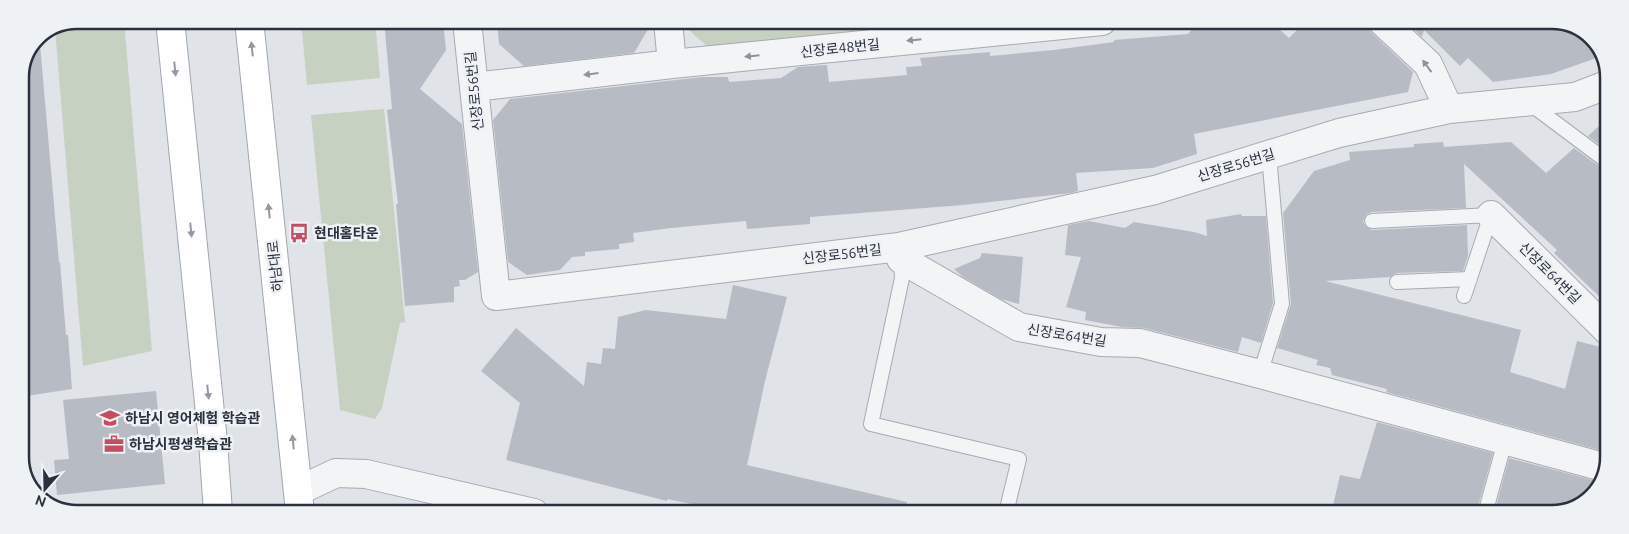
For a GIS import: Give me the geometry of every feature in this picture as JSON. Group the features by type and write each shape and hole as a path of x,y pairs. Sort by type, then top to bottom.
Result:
{"main road":[{"path":"171,29 213,442 218,505"},
{"name":"하남대로","path":"250,29 299,502"}],"street":[{"name":"신장로56번길","path":"468,29 496,296 900,253 1155,190 1339,132 1449,109 1575,98 1600,88"},
{"path":"669,29 672,64"},
{"name":"신장로48번길","path":"474,87 672,64 1027,29"},
{"path":"1390,29 1428,64 1449,109"},
{"name":"신장로64번길","path":"1492,215 1600,323"},
{"name":"신장로64번길","path":"900,253 1020,327 1101,342 1140,343 1600,466"},
{"path":"299,502 336,473 366,474 500,505"}],"lane":[{"path":"1527,102 1600,156"},
{"path":"1260,374 1282,304 1269,155"},
{"path":"1372,221 1492,215 1464,296"},
{"path":"900,253 902,278 871,424 1019,459 1008,505"},
{"path":"1397,282 1470,279"},
{"path":"1487,505 1505,441"}],"green space":[{"path":"76,29 125,29 152,351 83,366 55,34"},
{"path":"302,29 376,29 380,78 307,85"},
{"path":"689,29 888,29 708,47"},
{"path":"384,109 405,322 400,323 382,408 375,419 340,410 311,115"}],"building":[{"path":"385,29 444,29 446,50 420,89 462,124 478,272 465,280 459,280 460,286 454,287 454,302 405,306 396,204 398,204 387,110 392,109"},
{"path":"498,29 648,29 634,53 524,66 499,44"},
{"path":"1192,29 1279,29 1289,38 1298,29 1369,29 1413,72 1408,92 1194,134 1197,154 1153,168 1076,173 1078,191 1071,193 963,205 810,217 810,224 747,229 746,221 633,233 634,242 619,244 619,249 585,252 585,256 572,257 560,270 527,275 508,262 493,120 510,99 702,77 728,77 729,82 781,78 798,67 827,65 829,82 907,75 906,67 922,66 920,58 990,52 990,56 1054,50 1114,42 1114,40 1188,34"},
{"path":"1413,29 1559,29 1579,37 1590,47 1597,58 1551,74 1493,82 1468,58 1460,66 1424,30 1422,37"},
{"path":"40,46 59,262 66,335 68,335 72,389 29,396 29,76 32,58"},
{"path":"1600,125 1600,145 1588,136"},
{"path":"1443,142 1444,147 1511,142 1546,173 1574,148 1600,167 1600,297 1554,253 1557,250 1464,164 1466,208 1372,212 1367,214 1363,221 1365,226 1372,230 1467,225 1468,256 1463,271 1397,273 1390,277 1325,281 1521,330 1510,372 1565,389 1577,341 1600,347 1600,450 1386,392 1387,389 1332,375 1330,368 1316,365 1318,360 1277,348 1291,304 1283,213 1314,171 1350,160 1349,152 1414,147 1414,144"},
{"path":"1241,214 1242,216 1266,216 1273,303 1261,343 1242,337 1238,352 1144,328 1122,327 1085,320 1086,312 1066,307 1081,257 1065,255 1068,225 1089,221 1125,228 1134,222 1207,236 1206,220"},
{"path":"982,253 1023,257 1019,304 1001,299 963,277 954,269 980,258"},
{"path":"733,285 787,297 765,381 747,465 907,502 907,505 697,505 667,499 667,501 506,460 520,403 481,371 516,328 584,386 587,362 601,364 603,348 615,349 618,317 646,310 726,319"},
{"name":"하남시평생학습관","path":"156,391 165,484 57,495 54,460 69,459 63,400"},
{"path":"1377,422 1493,453 1479,505 1333,505 1340,475 1360,479"},
{"path":"1509,458 1594,480 1582,495 1568,503 1559,505 1496,505"}],"place":[{"name":"현대홈타운","path":"299,233"},
{"name":"하남시 영어체험 학습관","path":"110,418"},
{"name":"하남시평생학습관","path":"114,444"}]}
